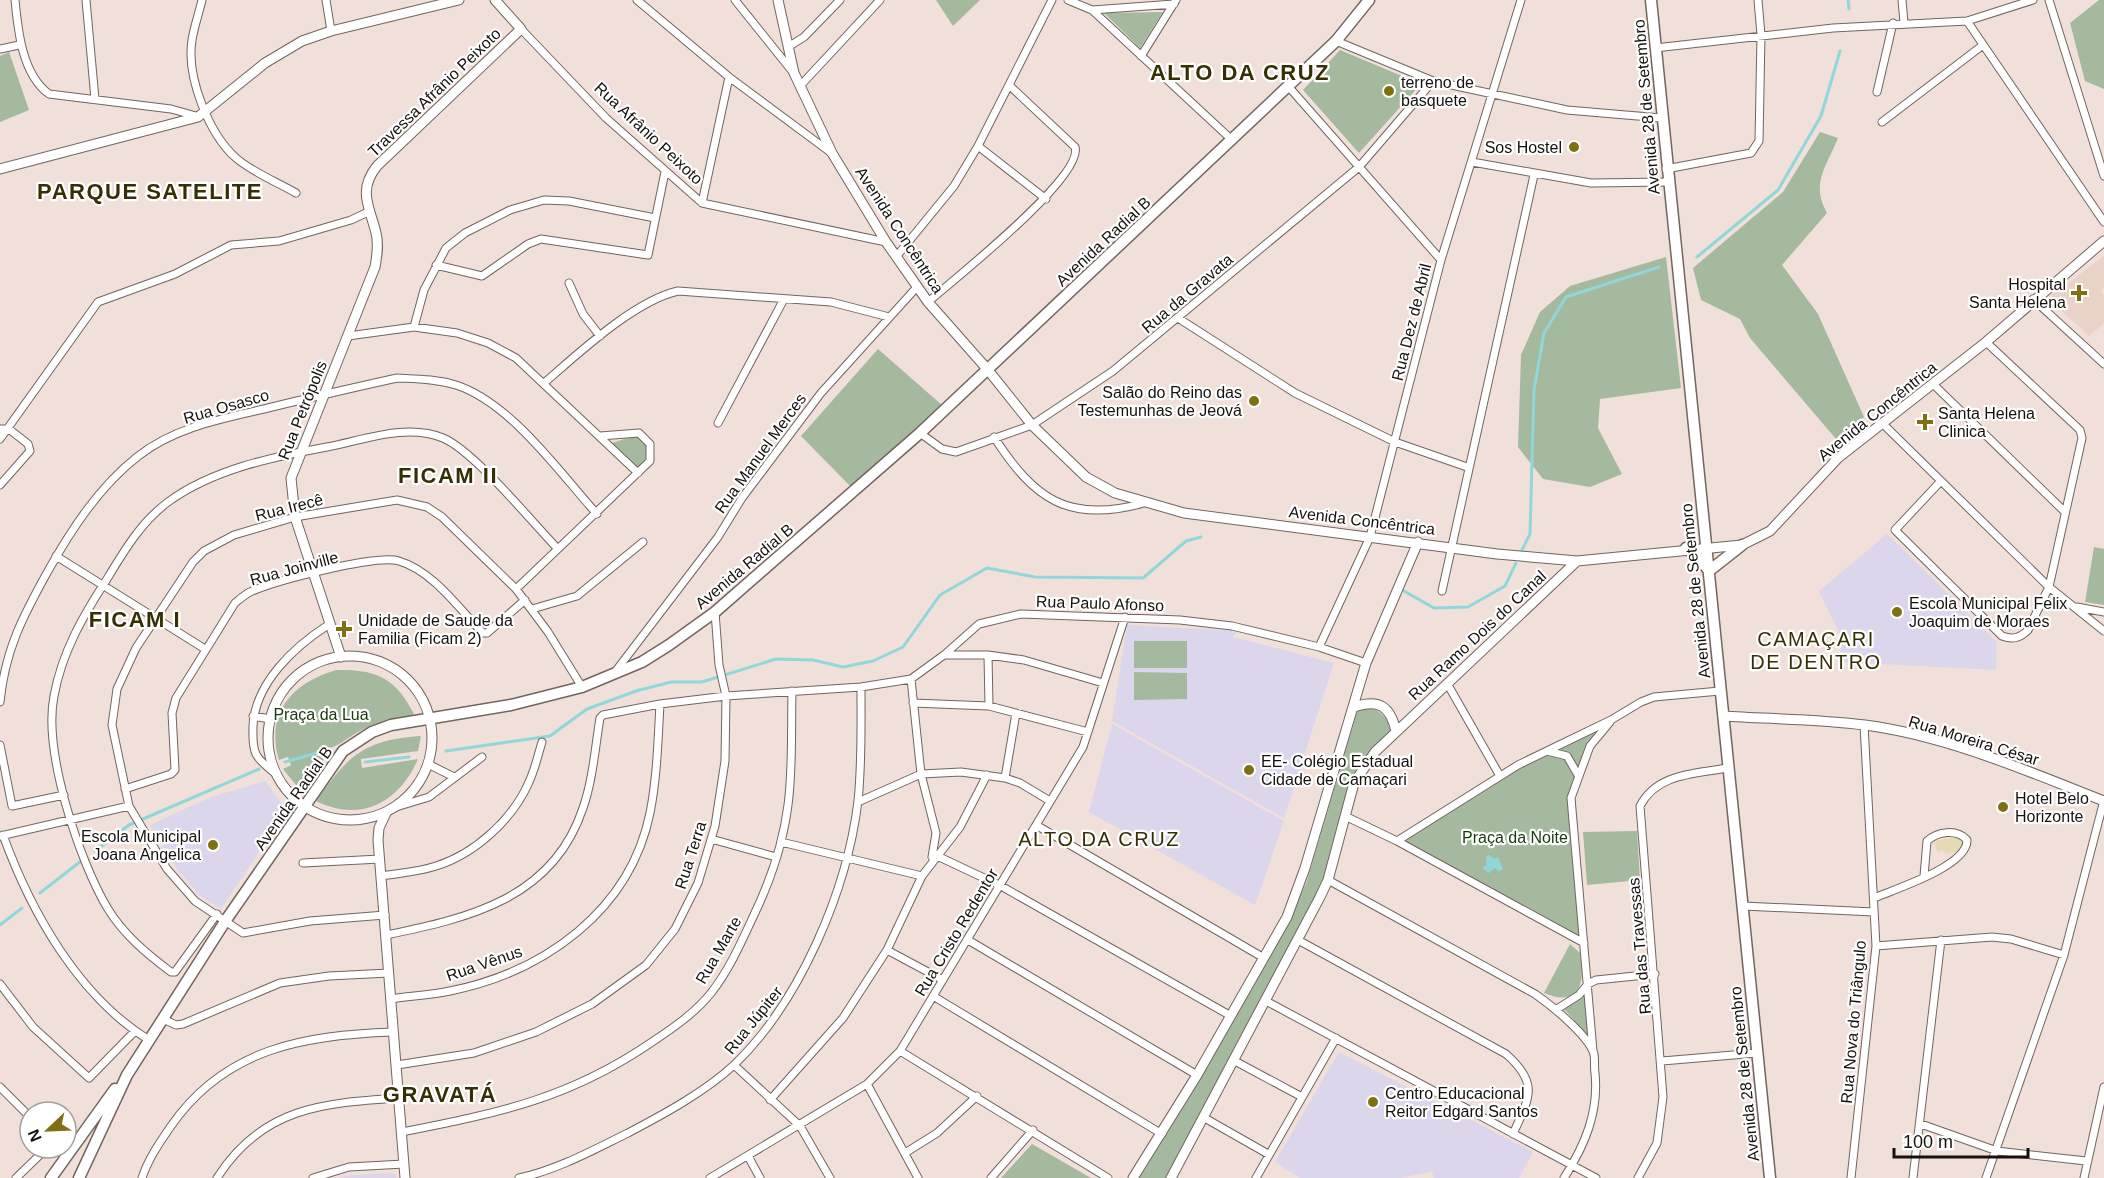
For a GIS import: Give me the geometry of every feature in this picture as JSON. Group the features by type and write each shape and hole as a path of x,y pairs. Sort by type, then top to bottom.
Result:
{"main road":[{"name":"Avenida Radial B","path":"79,1178 127,1075 163,1019 221,917 303,807 333,761 350,746 372,732 392,725 511,705 582,687 642,662 715,612 920,433 988,370 1336,40 1369,0"},
{"name":"Avenida 28 de Setembro","path":"1651,0 1666,169 1707,547 1727,768 1736,824 1770,1178"},
{"path":"1686,548 1697,556 1709,571 1742,544"},
{"name":"Avenida Radial B","path":"78,1136 127,1075"},
{"name":"Avenida Radial B","path":"51,1178 62,1160"}],"street":[{"path":"15,0 19,45 40,85 49,94 171,109 201,115"},
{"path":"86,0 95,99"},
{"path":"202,0 192,41 192,62 201,115 237,159 296,193"},
{"path":"326,0 331,31"},
{"path":"0,169 201,115 265,63 302,41 331,31 457,0"},
{"name":"Rua Afrânio Peixoto","path":"495,0 606,118 702,203 886,242"},
{"path":"637,0 729,77 832,153"},
{"path":"735,0 794,73"},
{"name":"Avenida Concêntrica","path":"778,0 794,73 832,153 886,242 928,302 988,370 1032,425 1058,453 1086,477 1115,493 1184,513 1577,561 1742,544 1770,531 1838,458 1986,342 2033,299 2104,241"},
{"path":"788,46 804,38 840,0"},
{"path":"800,86 880,0"},
{"path":"896,257 954,186 1010,86 1052,0"},
{"path":"1068,0 1092,10 1232,140"},
{"name":"Rua Dez de Abril","path":"1319,647 1370,537 1441,260 1521,0"},
{"path":"1666,169 1751,153 1760,141 1761,35 1758,0"},
{"path":"1902,0 1904,23"},
{"path":"1655,48 1761,35 1893,23 1967,21 2033,0"},
{"path":"2049,0 2104,176"},
{"path":"1092,10 1175,2"},
{"path":"1141,56 1175,2"},
{"path":"1967,21 2104,222"},
{"path":"1877,92 1893,23"},
{"name":"Travessa Afrânio Peixoto","path":"368,212 365,189 367,180 377,166 520,29"},
{"path":"1336,40 1433,81 1567,110 1661,118"},
{"path":"0,49 19,45"},
{"path":"1882,122 1983,45"},
{"path":"702,203 729,77"},
{"name":"Rua da Gravata","path":"920,433 948,451 956,452 1032,425 1113,371 1359,167 1433,81"},
{"path":"928,302 1046,199 1076,152 1075,147 1010,86"},
{"path":"1288,86 1441,260"},
{"path":"171,109 180,122"},
{"path":"978,146 1046,199"},
{"path":"1472,162 1534,175 1591,183 1668,182"},
{"path":"436,265 482,276 528,244 541,239 650,254 665,172"},
{"path":"1442,591 1467,467 1534,175"},
{"path":"414,327 424,290 446,248 454,240 525,203 544,200 569,201 655,218"},
{"path":"0,439 98,302 175,274 231,245 279,241 351,220 368,212"},
{"name":"Rua Petrópolis","path":"341,657 311,574 295,518 291,478 375,267 377,234 368,212"},
{"path":"569,283 583,314 600,336"},
{"name":"Rua Manuel Merces","path":"614,674 718,537 742,498 821,393 917,287"},
{"path":"544,382 600,336 660,297 678,291 831,302 889,317"},
{"path":"718,423 784,299"},
{"path":"2033,299 2104,364"},
{"path":"1178,318 1295,393 1395,442 1467,467"},
{"path":"348,336 414,327 457,333 488,343 516,358 544,382 638,473"},
{"path":"1940,482 1895,530 2002,636 2017,638 2028,630 2049,587 2082,434 1986,342"},
{"name":"Rua Osasco","path":"0,702 2,670 24,615 56,556 96,497 137,457 168,437 208,422 397,378 426,379 457,386 492,404 529,438 597,514"},
{"path":"1933,384 2065,512"},
{"path":"1882,423 2049,587 2104,631"},
{"path":"0,429 9,429 28,444 30,451 0,485"},
{"path":"221,917 177,970 171,972 143,951 108,909 70,820 64,795 52,730 53,699 67,646 134,535 166,503 204,480 301,452 406,432 434,434 459,446 557,548"},
{"path":"516,589 650,461 650,444 645,436 633,432 600,436"},
{"path":"993,437 1015,470 1045,497 1097,511 1120,510 1144,503"},
{"name":"Rua Irecê","path":"385,915 310,921 248,933 238,931 195,900 180,886 167,869 129,806 112,725 112,708 117,689 154,619 193,562 209,548 234,535 295,518 388,501 427,507 442,517 516,589 532,609 582,687"},
{"path":"532,609 566,601 582,593 644,542"},
{"path":"1133,1178 1197,1075 1287,917 1305,868 1366,663 1418,542"},
{"path":"56,556 205,649"},
{"name":"Rua Joinville","path":"125,789 171,774 175,770 172,714 176,698 205,649 241,597 250,592 311,574 383,561 398,561 417,570 436,585 485,633 525,600"},
{"name":"Rua Ramo Dois do Canal","path":"1172,1178 1328,880 1355,781 1376,752 1396,731 1448,685 1577,561"},
{"path":"2075,607 2104,612"},
{"name":"Rua Terra","path":"397,1065 474,1053 536,1032 592,1004 646,965 675,929 698,883 711,839 726,761 726,696 719,665 715,612"},
{"name":"Rua Paulo Afonso","path":"386,935 447,922 493,907 540,876 572,836 583,809 590,784 600,718 603,715 660,704 726,696 861,687 911,679 944,655 969,630 994,619 1030,614 1125,617 1232,626 1319,647 1366,663"},
{"name":"Rua Cristo Redentor","path":"710,1178 867,1084 900,1051 1083,747 1125,617"},
{"path":"276,774 256,753 254,716 261,693 272,676 296,649 328,625"},
{"path":"637,644 642,662"},
{"path":"944,655 987,655 1024,660 1103,683"},
{"path":"987,655 989,706"},
{"path":"341,657 370,659 396,670 411,683 422,699 430,718 432,742 428,764 422,779 411,794 396,807 386,813 359,820 338,819 303,807 283,787 276,774 267,738 270,719 277,700 288,684 303,670 321,661 341,657"},
{"path":"911,679 921,774 936,832 933,858"},
{"path":"1448,685 1500,776"},
{"name":"Rua Júpiter","path":"519,1178 582,1156 651,1121 710,1084 734,1065 755,1042 794,992 826,923 858,802 861,687"},
{"name":"Rua Marte","path":"402,1132 499,1113 566,1092 628,1059 679,1024 711,993 739,947 770,881 781,842 789,804 792,691"},
{"path":"1358,691 1367,702 1386,708 1396,731"},
{"path":"1397,841 1500,776 1654,697 1720,691"},
{"path":"1354,706 1367,702"},
{"name":"Rua Vênus","path":"391,999 452,990 504,974 537,959 591,923 610,902 635,860 650,814 660,704"},
{"path":"913,704 989,706 1088,732"},
{"path":"1005,778 1016,713"},
{"path":"254,716 270,719"},
{"name":"Rua Moreira César","path":"1723,716 1864,725 1928,737 2104,801"},
{"path":"1564,1178 1588,1131 1594,1112 1596,1089 1571,798 1590,746 1611,720"},
{"name":"Rua Nova do Triângulo","path":"1851,1178 1876,946 1864,725"},
{"path":"381,876 436,866 466,852 492,833 511,813 523,794 542,742"},
{"path":"0,745 12,806 64,795"},
{"path":"1546,751 1567,756 1578,775"},
{"path":"396,807 429,797 482,756"},
{"path":"428,764 454,777"},
{"name":"Rua das Travessas","path":"1638,1178 1657,1143 1662,1120 1662,1061 1640,806 1646,795 1663,781 1727,768"},
{"path":"858,802 921,774 987,775 1005,778 1020,783 1050,801"},
{"path":"770,1100 843,1018 887,950 922,876 933,858 960,827 987,775"},
{"path":"1986,1178 2064,955 2104,801"},
{"path":"129,806 2,835 28,895 60,951 88,986 135,1031 149,1040"},
{"path":"378,840 386,813"},
{"path":"1345,816 1397,841 1584,944"},
{"path":"359,820 375,831 378,840 405,1178"},
{"path":"1036,825 1264,958"},
{"path":"1874,898 1947,866 1961,856 1967,845 1963,836 1946,832 1927,841 1924,876"},
{"path":"711,839 776,857"},
{"path":"781,842 922,876"},
{"path":"933,858 1001,886 1231,1016"},
{"path":"303,863 380,859"},
{"path":"1328,880 1535,994 1557,1009 1594,1053"},
{"path":"1743,906 1874,912"},
{"path":"1876,946 1992,938 2011,939 2064,955"},
{"path":"968,940 1197,1075"},
{"path":"1298,940 1506,1054 1517,1064 1530,1089 1529,1099 1513,1134"},
{"path":"1912,1178 1921,1124 1941,940"},
{"path":"887,950 943,980"},
{"path":"163,1019 176,1025 183,1024 280,983 329,976 388,973"},
{"path":"1557,1009 1580,995 1588,984 1605,978 1655,974"},
{"path":"0,984 33,1027 89,1078 135,1031"},
{"path":"933,996 1162,1134"},
{"path":"1266,1001 1596,1178"},
{"path":"142,1178 159,1144 184,1110 199,1093 244,1060 295,1042 340,1034 393,1032"},
{"path":"1256,1178 1336,1038"},
{"path":"900,1051 1033,1130 1108,1178"},
{"path":"1662,1061 1757,1053"},
{"path":"1233,1060 1302,1097"},
{"path":"734,1065 800,1126 830,1178"},
{"path":"867,1084 918,1178"},
{"path":"0,1087 18,1105"},
{"path":"2084,1178 2104,1087"},
{"path":"905,1153 937,1133 977,1096"},
{"path":"217,1178 230,1158 260,1132 294,1113 327,1103 399,1098"},
{"path":"1203,1117 1268,1154"},
{"path":"1921,1124 1997,1151 2086,1161"},
{"path":"991,1178 1033,1130"},
{"path":"748,1156 760,1178"},
{"path":"16,1178 35,1160"},
{"path":"313,1178 349,1167 404,1164"}],"shaded area":[{"name":"Hospital Santa Helena","path":"2104,256 2104,288 2101,290 2104,296 2104,323 2089,336 2048,298"},
{"name":"Escola Municipal Felix Joaquim de Moraes","path":"1887,534 1997,642 1996,670 1842,662 1839,633 1819,591"},
{"name":"EE- Colégio Estadual Cidade de Camaçari","path":"1127,625 1237,631 1233,637 1334,663 1284,818 1112,721"},
{"path":"1112,724 1284,821 1255,905 1089,812"},
{"name":"Escola Municipal Joana Angelica","path":"265,781 287,810 221,909 199,895 173,864 150,825 211,797"},
{"name":"Centro Educacional Reitor Edgard Santos","path":"1339,1052 1533,1152 1519,1178 1434,1178 1432,1172 1398,1178 1300,1178 1275,1162"},
{"path":"395,1173 396,1178 336,1178 353,1175"}],"green space":[{"path":"936,0 980,0 953,26"},
{"path":"2099,0 2104,0 2104,89 2085,81 2070,23"},
{"path":"1163,12 1140,48 1104,13"},
{"path":"1340,50 1421,84 1359,153 1303,90"},
{"path":"9,52 29,110 0,122 0,56"},
{"path":"1820,132 1838,138 1820,183 1822,202 1827,213 1782,265 1818,314 1864,417 1836,439 1750,338 1740,319 1701,300 1693,268 1783,192"},
{"path":"1666,257 1681,388 1600,399 1598,428 1622,474 1590,487 1543,479 1518,447 1521,355 1540,312 1570,286"},
{"path":"878,349 943,406 854,490 801,436"},
{"path":"637,435 647,440 649,460 638,471 609,444"},
{"path":"2094,547 2104,549 2104,605 2085,602"},
{"path":"1134,641 1187,641 1187,668 1134,668"},
{"name":"Praça da Lua","path":"336,670 363,671 384,678 400,693 415,716 376,724 357,732 331,748 317,750 316,756 326,756 300,790 283,769 291,765 288,757 279,760 276,728 279,714 295,692 320,676"},
{"path":"1134,672 1187,673 1187,699 1134,700"},
{"path":"1366,708 1376,710 1383,715 1391,731 1355,781 1328,880 1171,1178 1133,1178 1209,1061 1290,919 1307,881 1357,712"},
{"name":"Praça da Noite","path":"1606,724 1587,742 1569,800 1581,938 1403,841 1518,768"},
{"name":"Praça da Lua","path":"421,736 418,751 361,759 362,768 418,759 410,774 389,797 376,805 348,810 316,801 338,772 359,753 385,742"},
{"path":"1637,831 1640,880 1587,885 1583,832"},
{"path":"1570,944 1580,953 1582,974 1578,990 1566,997 1544,993"},
{"path":"1585,994 1589,1044 1574,1020 1562,1007"},
{"path":"1032,1144 1091,1178 1001,1178"}],"sand":[{"path":"1959,837 1964,840 1961,850 1948,854 1941,850 1938,853 1934,841"}],"water":[{"path":"1489,855 1495,859 1498,857 1503,869 1499,871 1495,868 1489,873 1482,868 1487,865 1486,857"}],"waterway":[{"path":"1848,0 1849,9"},
{"path":"1697,257 1778,190 1821,116 1840,51"},
{"path":"1522,550 1530,534 1534,390 1544,333 1566,297 1659,267"},
{"path":"446,751 550,736 587,709 636,691 671,682 702,682 776,659 813,660 843,667 873,661 903,647 940,595 987,568 1035,577 1143,578 1186,541 1201,537"},
{"path":"1404,591 1434,608 1468,607 1505,586 1516,563"},
{"path":"285,762 321,752"},
{"path":"365,762 409,757"},
{"path":"95,851 129,825 259,769"},
{"path":"40,893 81,861"},
{"path":"0,925 22,908"}],"place":[{"name":"terreno de basquete","path":"1389,91"},
{"name":"Sos Hostel","path":"1574,147"},
{"name":"Hospital Santa Helena","path":"2079,293"},
{"name":"Salão do Reino das Testemunhas de Jeová","path":"1254,401"},
{"name":"Santa Helena Clinica","path":"1925,422"},
{"name":"Escola Municipal Felix Joaquim de Moraes","path":"1897,612"},
{"name":"Unidade de Saude da Familia (Ficam 2)","path":"344,629"},
{"name":"EE- Colégio Estadual Cidade de Camaçari","path":"1249,770"},
{"name":"Hotel Belo Horizonte","path":"2003,807"},
{"name":"Escola Municipal Joana Angelica","path":"213,845"},
{"name":"Centro Educacional Reitor Edgard Santos","path":"1373,1102"}],"district":[{"name":"ALTO DA CRUZ","path":"1240,72"},
{"name":"PARQUE SATELITE","path":"150,191"},
{"name":"FICAM II","path":"448,475"},
{"name":"FICAM I","path":"135,619"},
{"name":"CAMAÇARI DE DENTRO","path":"1816,650"},
{"name":"ALTO DA CRUZ","path":"1099,839"},
{"name":"GRAVATÁ","path":"440,1094"}]}
